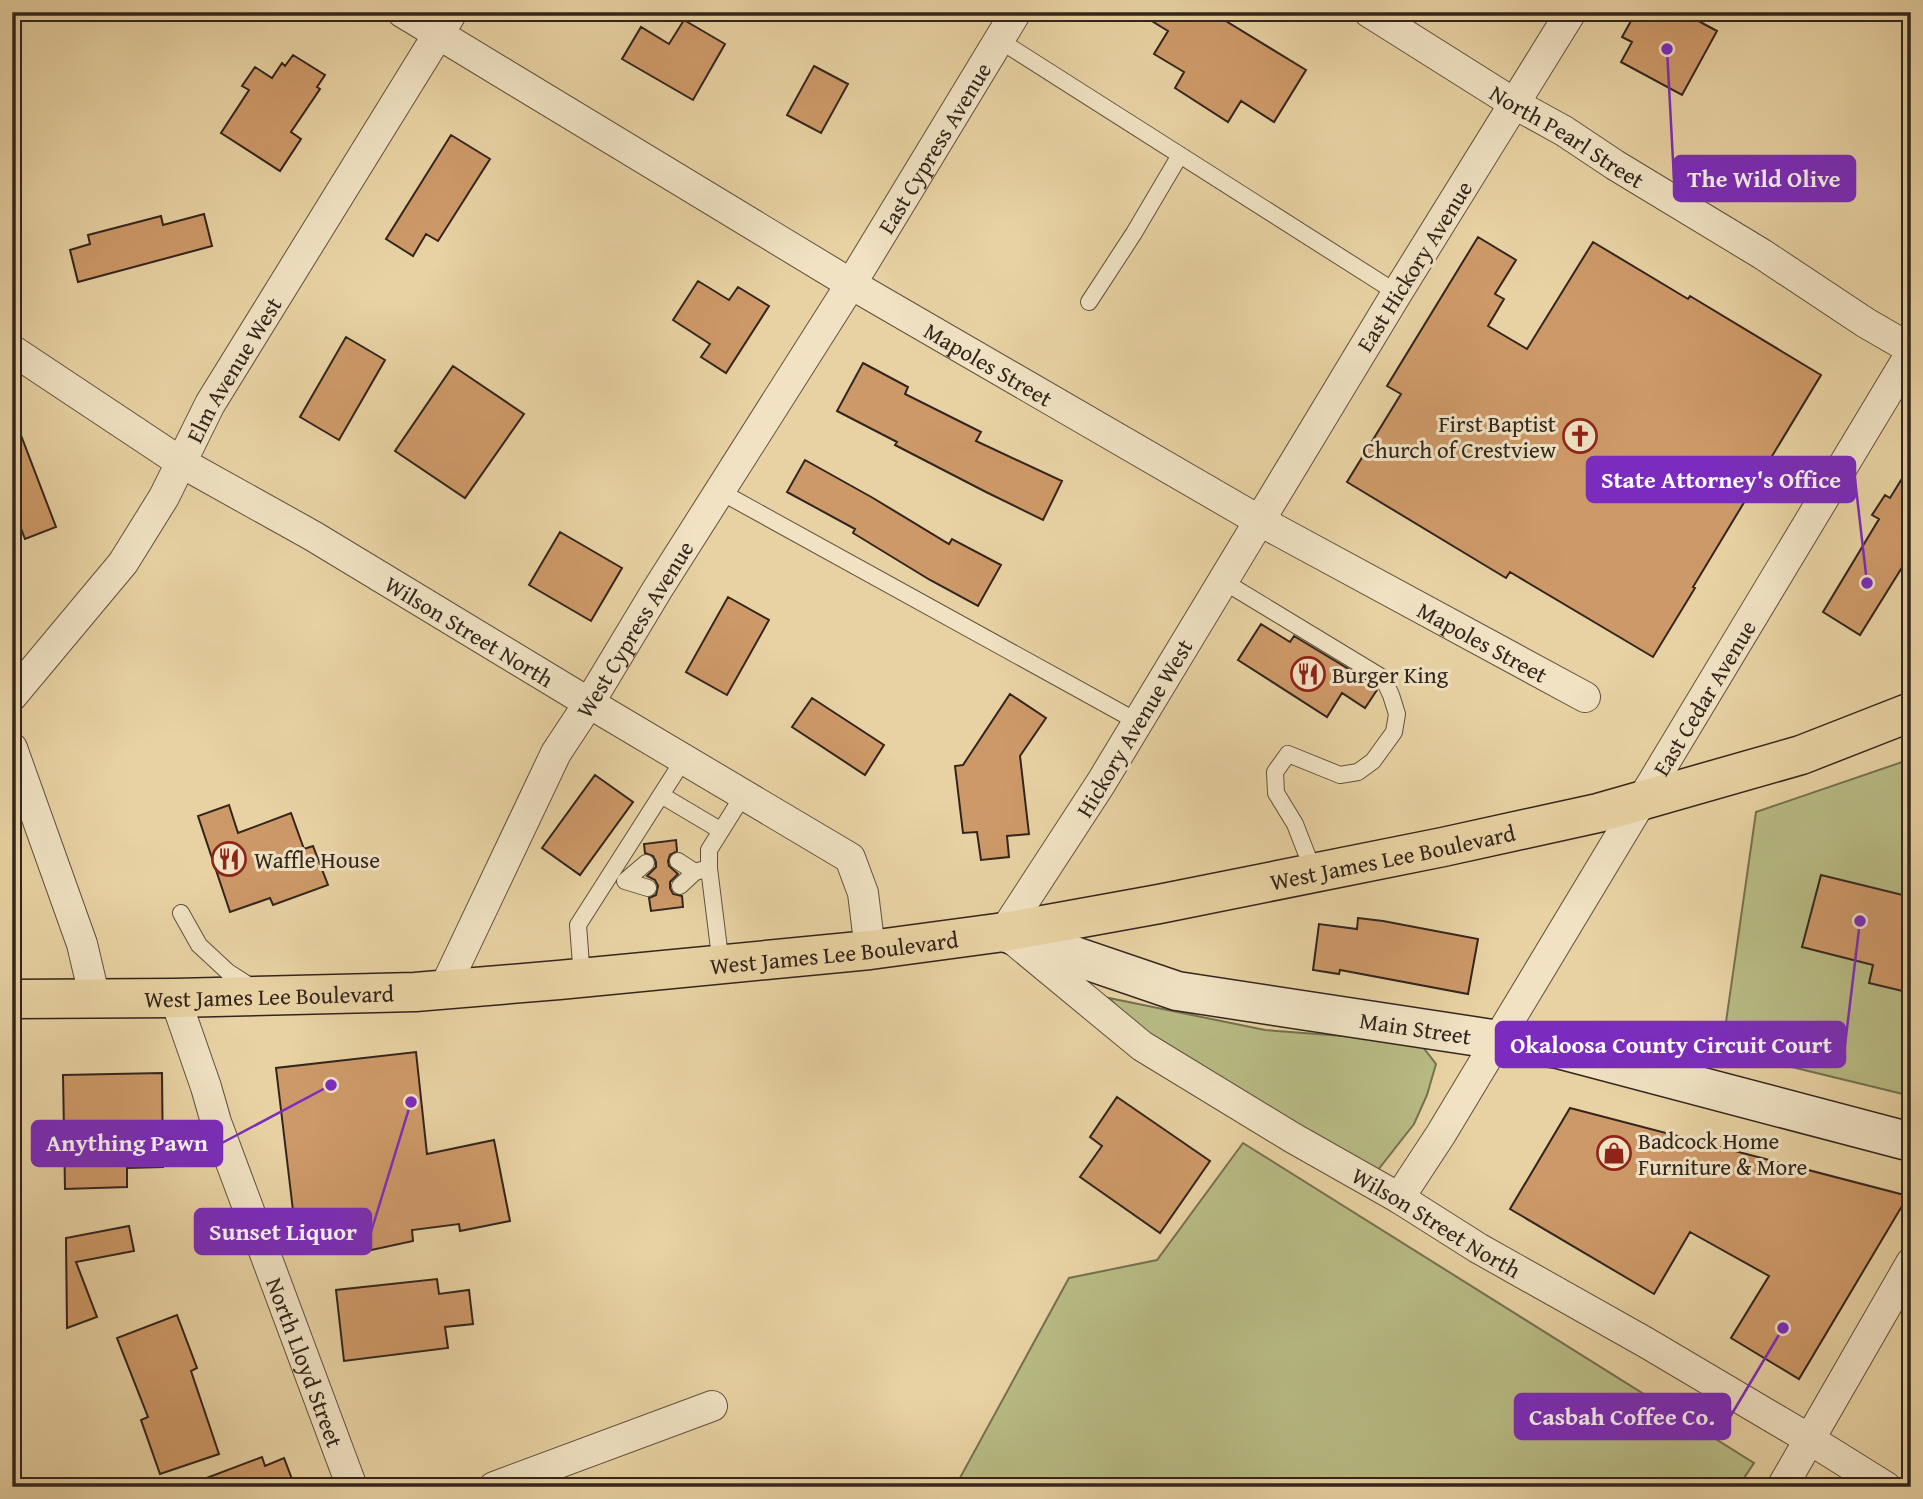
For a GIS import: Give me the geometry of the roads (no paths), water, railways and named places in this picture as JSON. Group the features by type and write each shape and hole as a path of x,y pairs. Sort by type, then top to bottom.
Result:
{"main road":[{"name":"West James Lee Boulevard","path":"12,999 415,992 870,950 1003,932 1159,904 1572,819 1801,755 1911,712"}],"street":[{"name":"Mapoles Street","path":"402,12 445,23 851,285 1260,521 1585,697"},
{"name":"East Cypress Avenue","path":"851,285 1016,12"},
{"name":"North Pearl Street","path":"1368,12 1762,254 1911,351"},
{"name":"East Hickory Avenue","path":"1260,521 1571,12"},
{"name":"Elm Avenue West","path":"12,696 123,563 164,497 210,404 445,23"},
{"name":"West Cypress Avenue","path":"444,989 556,753 851,285"},
{"name":"Wilson Street North","path":"12,350 182,463 313,536 850,858 863,893 870,950"},
{"name":"East Cedar Avenue","path":"1399,1198 1441,1134 1911,351"},
{"name":"Hickory Avenue West","path":"1003,932 1049,865 1260,521"},
{"path":"12,748 82,944 96,999"},
{"name":"Wilson Street North","path":"1003,932 1142,1046 1293,1139 1645,1342 1886,1487"},
{"name":"Main Street","path":"1003,932 1177,991 1558,1049 1911,1142"},
{"name":"North Lloyd Street","path":"175,998 216,1122 352,1487"},
{"path":"1782,1487 1911,1263"},
{"path":"494,1487 712,1406"}],"lane":[{"path":"999,40 1397,293"},
{"path":"1089,302 1180,155"},
{"path":"721,492 1138,722"},
{"path":"1223,581 1383,678 1397,714 1394,732 1373,761 1358,772 1340,775 1288,754 1275,772 1276,793 1295,824 1314,873"},
{"path":"582,978 578,925 684,760"},
{"path":"721,965 702,870 720,830 744,794"},
{"path":"662,795 720,830"},
{"path":"678,861 702,870"},
{"path":"602,887 625,881 646,863"},
{"path":"680,886 702,870"},
{"path":"625,881 648,888"},
{"path":"181,913 199,945 228,972 267,996"}],"place":[{"name":"The Wild Olive","path":"1667,49"},
{"name":"First Baptist Church of Crestview","path":"1580,436"},
{"name":"State Attorney's Office","path":"1867,583"},
{"name":"Burger King","path":"1308,674"},
{"name":"Waffle House","path":"229,859"},
{"name":"Okaloosa County Circuit Court","path":"1860,921"},
{"name":"Anything Pawn","path":"331,1085"},
{"name":"Sunset Liquor","path":"411,1102"},
{"name":"Badcock Home Furniture & More","path":"1614,1153"},
{"name":"Casbah Coffee Co.","path":"1783,1328"}]}
